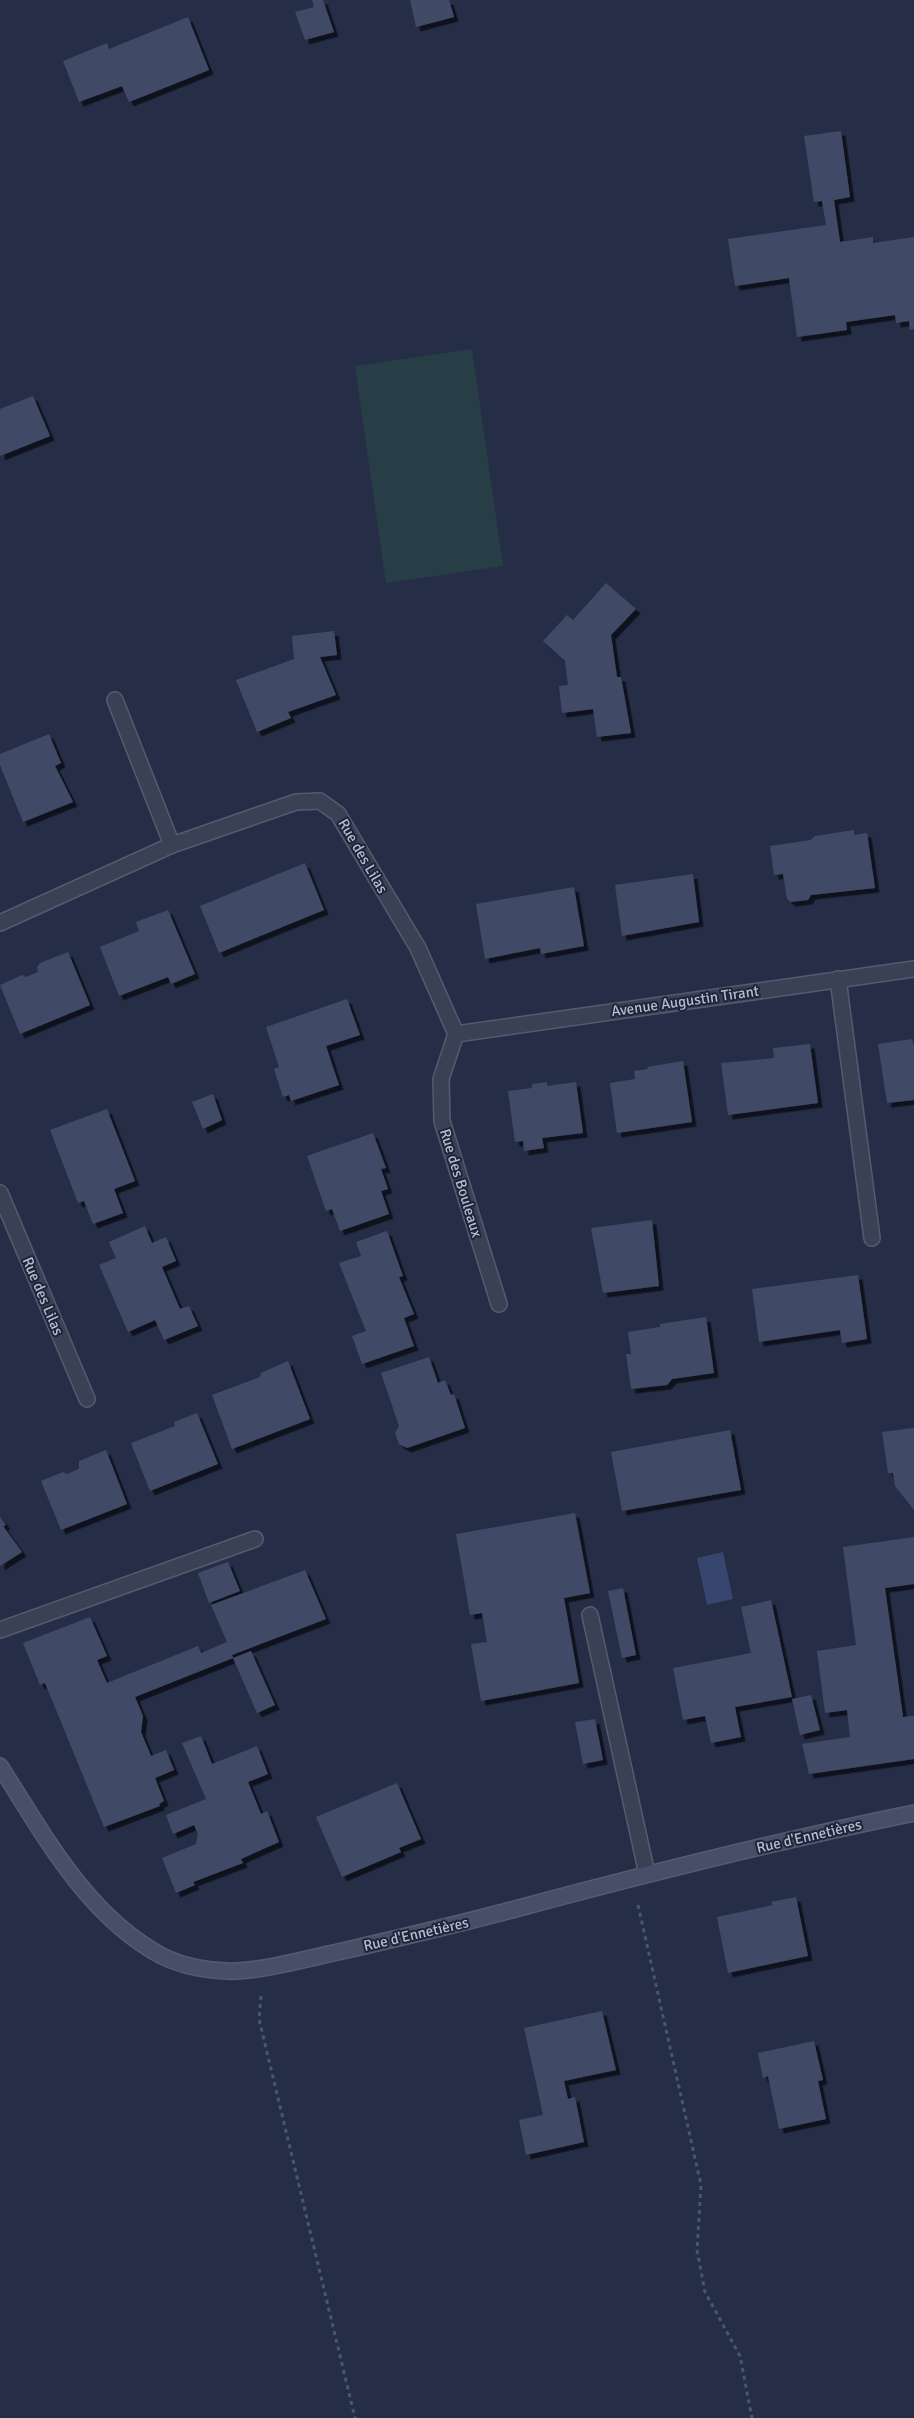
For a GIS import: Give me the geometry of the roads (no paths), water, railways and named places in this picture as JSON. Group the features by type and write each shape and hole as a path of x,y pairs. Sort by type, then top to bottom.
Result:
{"street":[{"path":"115,700 172,845"},
{"name":"Rue des Lilas","path":"0,923 172,845 296,802 320,801 338,814 418,948 456,1034"},
{"name":"Avenue Augustin Tirant","path":"456,1034 914,969"},
{"path":"838,979 872,1238"},
{"name":"Rue des Bouleaux","path":"456,1034 441,1079 442,1121 499,1304"},
{"name":"Rue des Lilas","path":"0,1193 87,1399"},
{"path":"0,1630 255,1539"},
{"path":"590,1615 647,1874"},
{"name":"Rue d'Ennetières","path":"0,1766 72,1876 114,1920 139,1941 163,1956 193,1967 235,1971 263,1968 450,1927 647,1874 914,1813"}],"water":[{"path":"723,1552 733,1599 707,1605 697,1558"}]}
